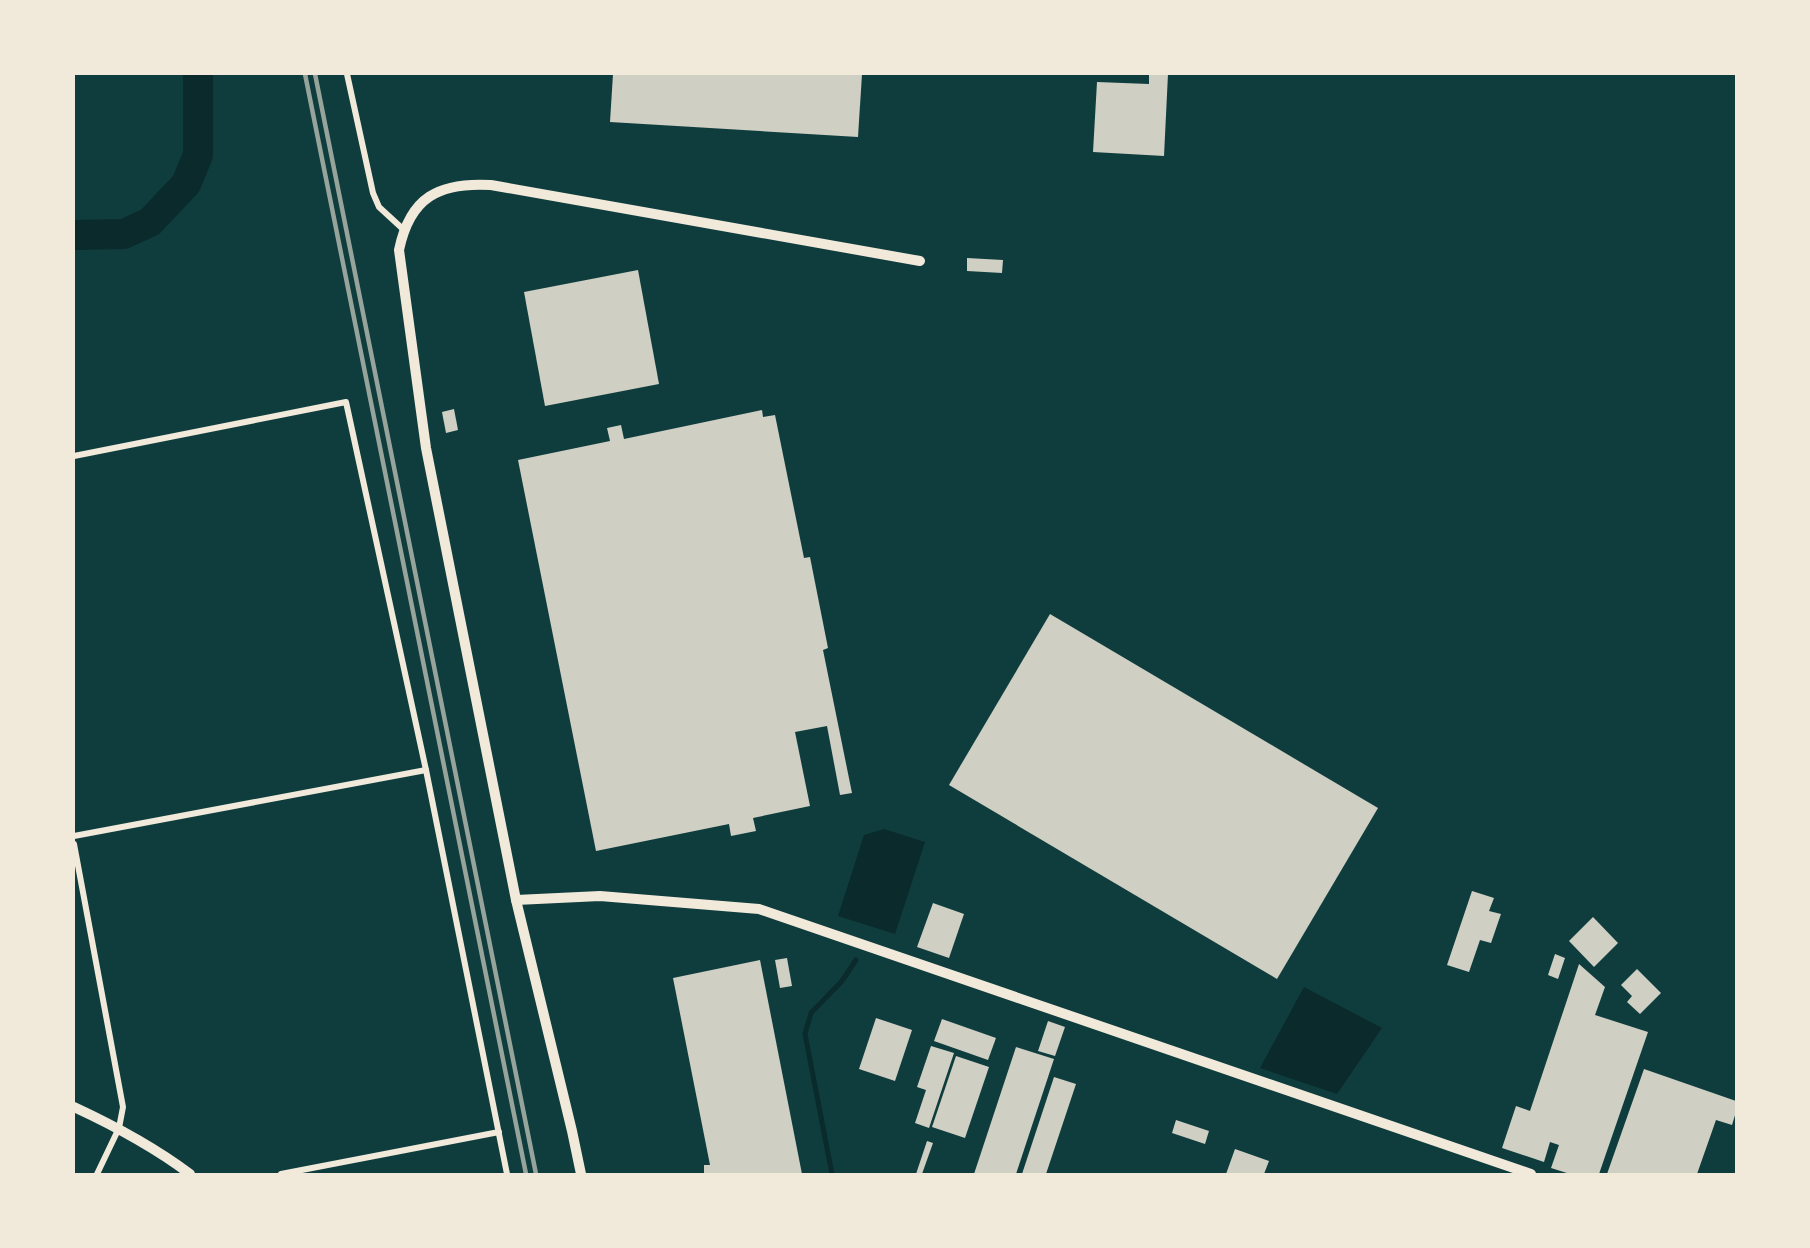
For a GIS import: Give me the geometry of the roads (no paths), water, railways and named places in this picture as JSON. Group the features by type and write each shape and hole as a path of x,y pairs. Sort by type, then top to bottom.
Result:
{"street":[{"path":"347,74 373,193 379,207 404,230"},
{"path":"581,1174 516,900 426,448 400,261 399,250 404,230 413,212 428,197 447,188 468,184 491,185 920,261"},
{"path":"74,456 346,402 426,770 507,1174"},
{"path":"74,836 426,770"},
{"path":"74,844 123,1107 119,1128 97,1174"},
{"path":"516,900 600,896 759,909 1531,1174"},
{"path":"74,1107 119,1128 190,1174"},
{"path":"280,1174 499,1132"}],"water":[{"path":"884,829 925,842 895,934 838,916 864,835"},
{"path":"1304,987 1382,1028 1337,1094 1260,1068"}],"waterway":[{"path":"74,235 124,234 150,222 186,184 198,155 198,74"},
{"path":"832,1174 805,1034 811,1013 842,981 856,960"}],"railway":[{"path":"305,74 526,1174"},
{"path":"315,74 536,1174"}]}
